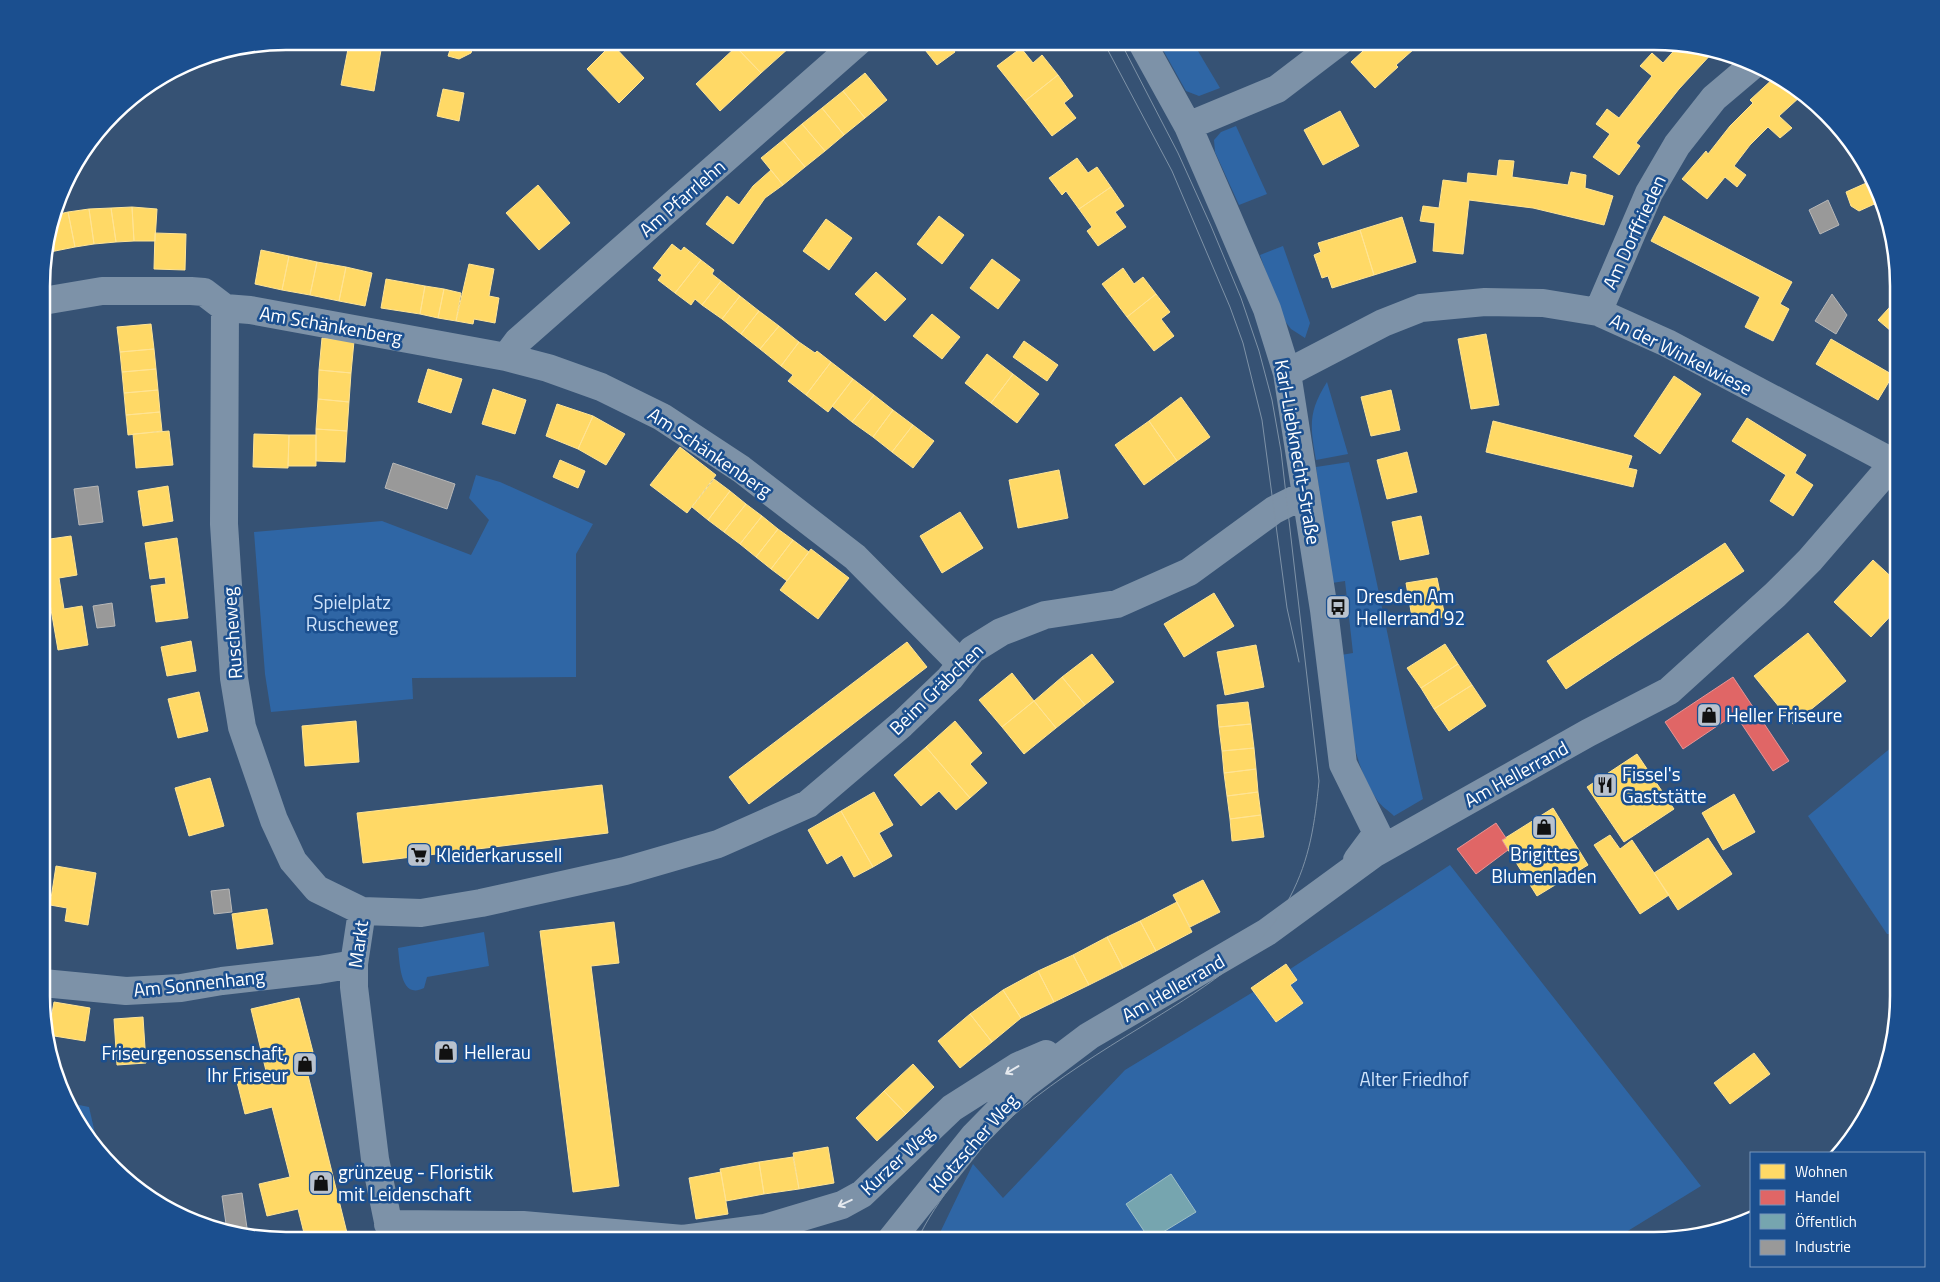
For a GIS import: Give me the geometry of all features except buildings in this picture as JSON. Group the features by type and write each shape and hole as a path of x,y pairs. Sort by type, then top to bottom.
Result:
{"street":[{"name":"Am Pfarrlehn","path":"506,357 518,341 849,50"},
{"name":"Karl-Liebknecht-Straße","path":"1146,50 1188,126 1266,308 1288,373 1324,610 1343,764 1377,833 1347,873"},
{"path":"1188,126 1277,89 1328,50"},
{"name":"Am Dorffrieden","path":"1598,312 1649,193 1678,145 1714,98 1748,70"},
{"name":"Am Schänkenberg","path":"50,300 102,291 214,300 250,310 506,357 548,368 601,388 662,417 741,469 855,557 960,663"},
{"name":"Ruscheweg","path":"214,300 224,524 234,678 242,727 274,820 293,861 317,889 362,911"},
{"name":"An der Winkelwiese","path":"1288,373 1382,323 1422,308 1485,302 1543,302 1598,312 1667,343 1890,457"},
{"name":"Am Hellerrand","path":"1089,1036 1263,935 1375,853 1588,733 1669,691 1775,595 1803,567 1890,467"},
{"name":"Beim Gräbchen","path":"625,870 718,844 808,804 902,724 950,678 972,650 1001,632 1045,615 1117,604 1189,572 1274,510 1306,494"},
{"name":"Markt","path":"390,1232 375,1159 354,987 354,964 362,911 421,913 481,904 625,870"},
{"name":"Am Sonnenhang","path":"50,984 126,991 181,988 222,980 319,970 354,964"},
{"name":"Kurzer Weg","path":"735,1232 765,1228 842,1205 862,1194 952,1108 1018,1066 1089,1036"},
{"name":"Klotzscher Weg","path":"896,1232 974,1136 1024,1085 1089,1036"},
{"name":"Kurzer Weg","path":"390,1232 523,1225 603,1232"}],"green space":[{"path":"1163,50 1197,50 1220,88 1199,96 1186,91"},
{"path":"1236,126 1267,194 1239,205 1215,152 1214,140 1221,132"},
{"path":"1283,246 1310,323 1305,338 1291,329 1281,316 1260,255"},
{"path":"1327,382 1348,454 1316,460 1312,420 1316,402"},
{"path":"1349,462 1369,546 1423,799 1394,816 1379,802 1368,784 1360,767 1355,749 1341,655 1353,653 1345,581 1332,583 1316,467"},
{"name":"Spielplatz Ruscheweg","path":"476,475 500,482 593,524 576,554 576,677 412,678 413,699 271,712 265,674 254,532 382,521 471,555 489,520 469,498"},
{"path":"1890,749 1890,934 1887,934 1808,816"},
{"name":"Alter Friedhof","path":"1450,865 1701,1186 1626,1232 940,1232 973,1164 1003,1198 1125,1070 1281,975"},
{"path":"484,932 489,966 427,977 424,988 416,990 410,989 406,985 401,971 398,948"},
{"path":"77,1105 89,1107 95,1135"}],"tram line":[{"path":"1108,50 1172,171 1230,307 1243,343 1262,420 1287,608 1299,662"},
{"path":"922,1232 934,1209 955,1180 987,1142 1013,1116 1050,1086 1204,987 1244,956 1261,938 1277,919 1297,883 1307,854 1316,811 1319,781 1281,451 1272,400 1259,351 1241,298 1211,226 1178,153 1125,50"}],"place":[{"name":"Dresden Am Hellerrand 92","path":"1338,607"},
{"name":"Heller Friseure","path":"1709,715"},
{"name":"Fissel's Gaststätte","path":"1605,785"},
{"name":"Brigittes Blumenladen","path":"1544,827"},
{"name":"Kleiderkarussell","path":"419,855"},
{"name":"Hellerau","path":"446,1052"},
{"name":"Friseurgenossenschaft, Ihr Friseur","path":"305,1064"},
{"name":"grünzeug - Floristik mit Leidenschaft","path":"321,1183"}]}
